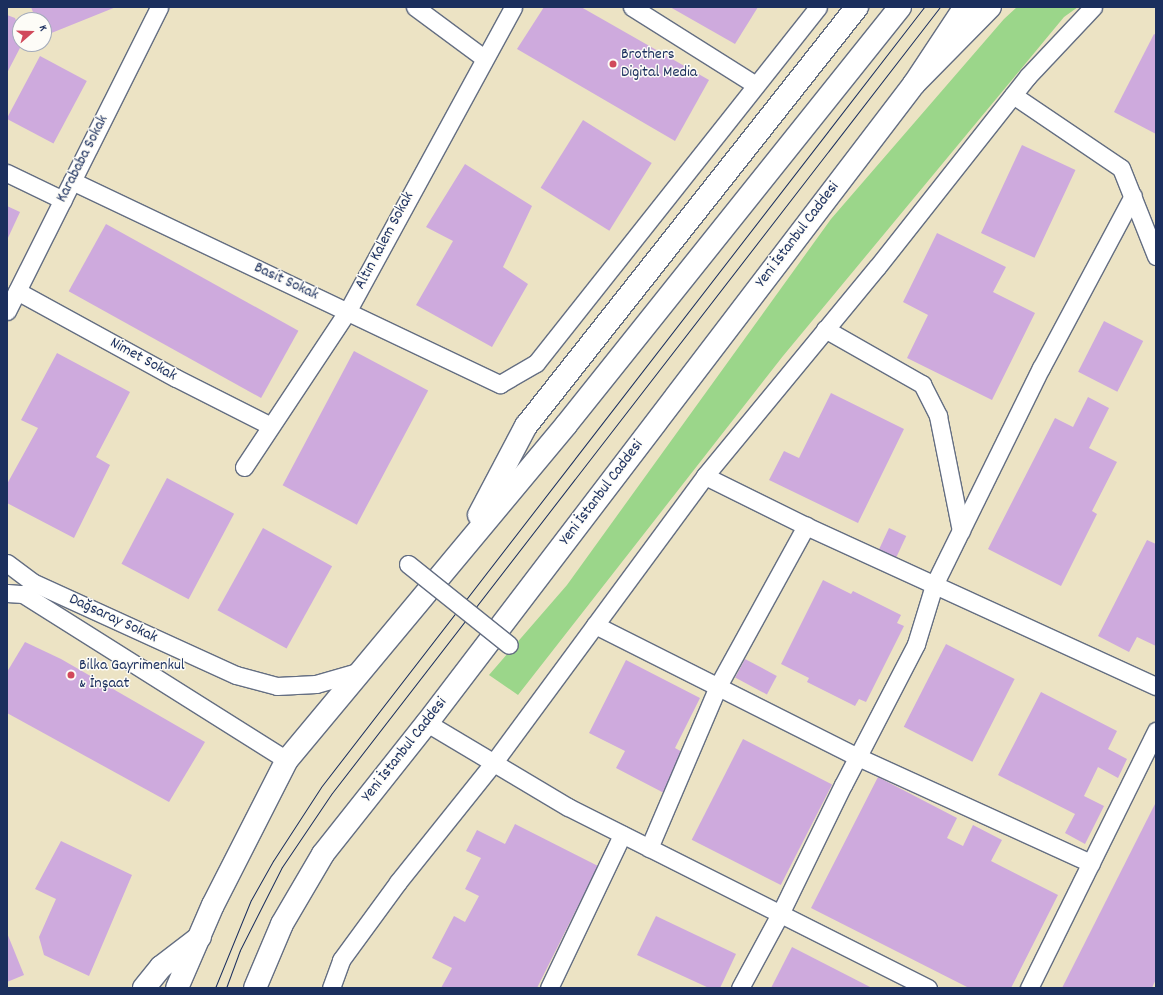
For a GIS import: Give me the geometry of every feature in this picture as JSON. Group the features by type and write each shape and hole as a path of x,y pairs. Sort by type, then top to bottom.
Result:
{"main road":[{"path":"458,555 526,426 857,7"},
{"path":"177,988 213,905 287,760 566,425 900,7"},
{"name":"Yeni İstanbul Caddesi","path":"255,988 282,924 323,854 428,723 914,84 965,7"},
{"path":"914,84 990,7"},
{"path":"144,988 162,967 200,937"}],"street":[{"name":"Karababa Sokak","path":"7,311 159,7"},
{"path":"415,7 484,58"},
{"name":"Altın Kalem Sokak","path":"244,466 347,312 513,7"},
{"path":"632,7 756,85 818,7"},
{"path":"331,988 341,960 398,882 494,762 705,476 1028,76 1093,7"},
{"name":"Basit Sokak","path":"72,180 500,384 536,363 756,85"},
{"path":"1013,95 1121,168 1156,256"},
{"path":"7,173 63,200"},
{"path":"740,988 780,914 916,644 934,585 1041,368 1132,196"},
{"name":"Nimet Sokak","path":"17,291 176,378 271,426"},
{"path":"825,329 922,384 938,416 961,531"},
{"path":"705,476 806,526 1156,686"},
{"path":"650,848 718,686 806,526"},
{"name":"Dağsaray Sokak","path":"7,563 32,582 236,675 277,686 316,684 361,671"},
{"path":"408,564 509,645"},
{"name":"Dağsaray Sokak","path":"7,593 23,594 287,760"},
{"path":"595,625 858,757 1091,863"},
{"path":"428,723 568,807 928,988"},
{"path":"1029,988 1156,731"},
{"path":"549,988 622,835"}],"green space":[{"path":"1017,7 1078,7 1064,17 783,356 518,695 489,675 567,585 831,219 1004,19"}],"building":[{"path":"31,7 116,7 52,33 52,12 33,12"},
{"name":"Brothers Digital Media","path":"544,7 581,7 709,80 675,141 517,49"},
{"path":"670,7 758,7 735,44"},
{"path":"7,15 12,17 12,52 18,52 7,73"},
{"path":"1154,34 1156,35 1156,134 1114,112"},
{"path":"40,56 87,81 53,144 7,119"},
{"path":"583,120 652,163 609,231 541,188"},
{"path":"1022,145 1075,170 1034,258 981,233"},
{"path":"465,164 532,206 503,267 528,284 492,347 416,305 453,241 426,227"},
{"path":"7,206 20,212 7,240"},
{"path":"106,224 298,331 261,398 69,291"},
{"path":"937,233 1006,267 993,292 1035,313 992,400 907,358 928,315 903,302"},
{"path":"1104,321 1143,341 1117,392 1078,372"},
{"path":"354,351 428,390 357,525 283,485"},
{"path":"57,353 130,392 96,457 110,465 74,538 7,503 7,484 38,428 21,420"},
{"path":"831,393 904,429 858,523 769,480 784,451 799,458"},
{"path":"1088,397 1109,408 1089,448 1117,462 1092,511 1097,514 1061,586 988,549 1055,418 1073,427"},
{"path":"167,478 234,514 189,599 121,564"},
{"path":"263,528 332,566 287,649 217,610"},
{"path":"889,528 906,536 895,561 878,552"},
{"path":"1147,540 1156,544 1156,646 1137,637 1129,652 1098,636"},
{"path":"823,580 851,594 853,591 901,615 897,623 904,626 866,702 859,699 855,706 807,682 809,678 781,664"},
{"path":"25,642 61,659 205,742 169,802 7,713 7,672"},
{"path":"946,644 1015,679 972,762 904,727"},
{"path":"745,659 777,676 767,694 735,678"},
{"path":"626,660 700,698 675,748 684,753 664,793 616,768 625,751 589,733"},
{"path":"1041,692 1117,731 1108,749 1127,759 1118,778 1098,767 1084,796 1104,806 1085,844 1065,833 1075,814 998,775"},
{"path":"743,739 832,784 781,885 692,840"},
{"path":"878,777 957,818 947,838 963,846 973,825 1002,840 991,861 1058,895 1011,988 969,988 811,908"},
{"path":"1156,802 1156,979 1152,988 1062,988"},
{"path":"515,824 598,866 537,988 441,988 452,968 432,958 454,916 465,922 479,896 465,889 481,858 466,851 477,830 505,844"},
{"path":"61,841 132,875 89,976 44,955 39,937 56,899 35,889"},
{"path":"656,916 736,954 720,988 709,988 637,955"},
{"path":"7,933 24,975 7,982"},
{"path":"792,947 872,988 771,988"}],"tram line":[{"path":"215,988 251,900 273,861 321,787 924,7"},
{"path":"226,988 240,950 282,867 332,793 940,7"}],"place":[{"name":"Brothers Digital Media","path":"613,64"},
{"name":"Bilka Gayrimenkul & İnşaat","path":"71,675"}]}
